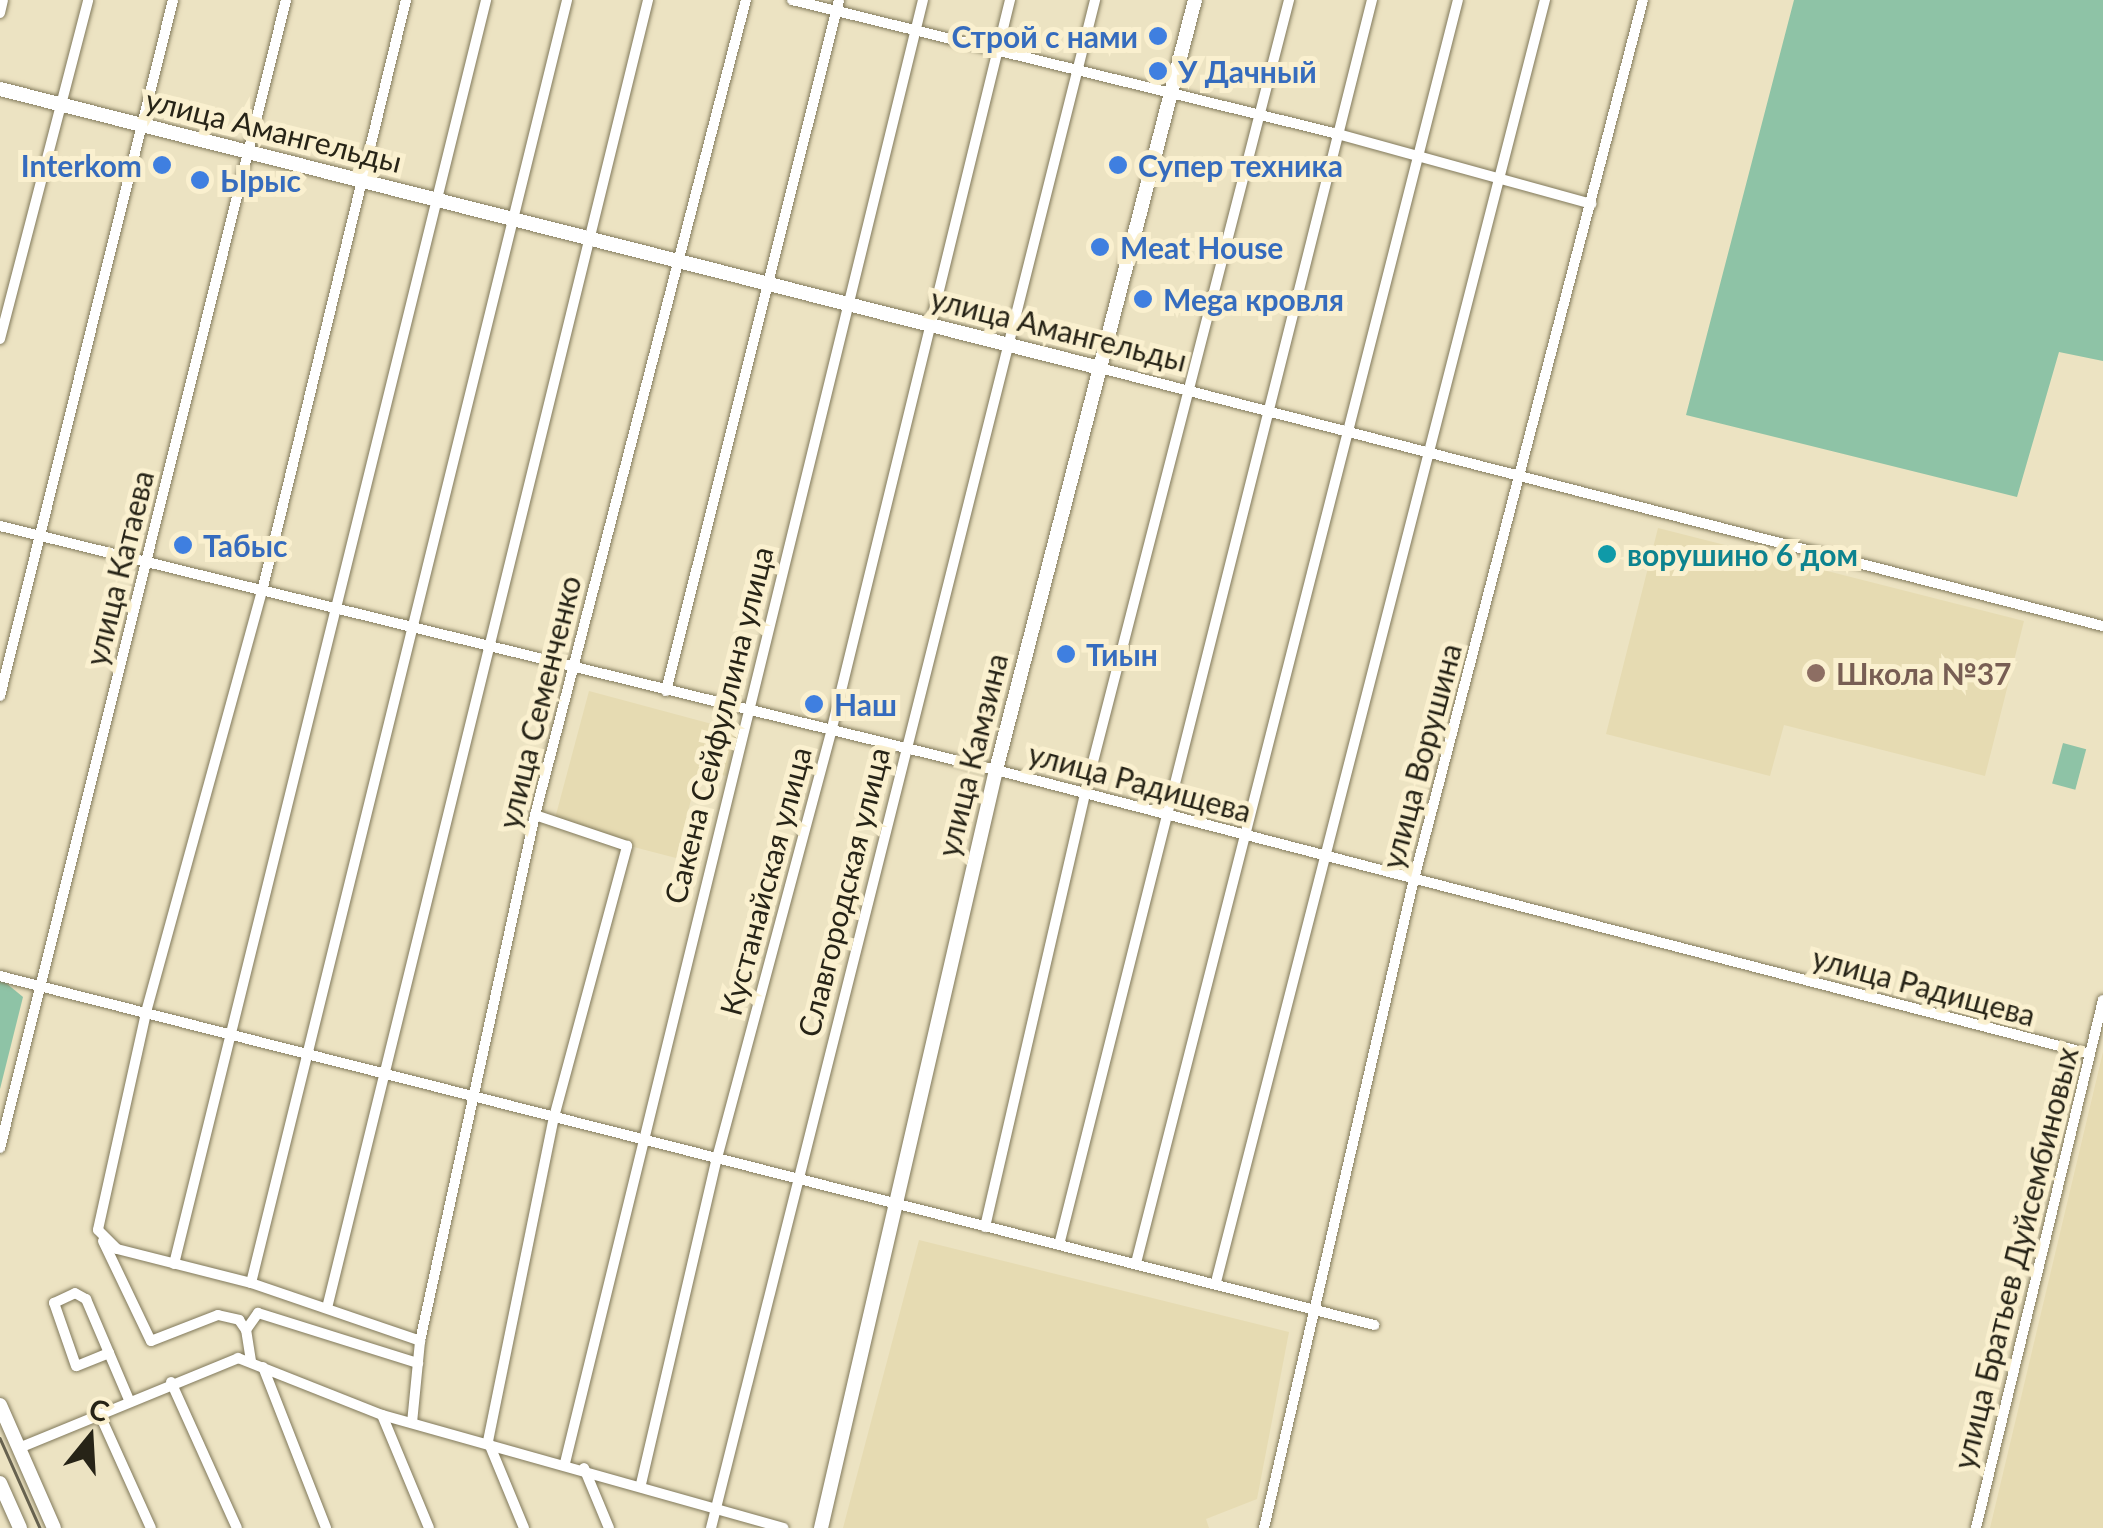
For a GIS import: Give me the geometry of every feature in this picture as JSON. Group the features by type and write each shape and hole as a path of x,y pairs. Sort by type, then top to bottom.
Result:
{"main road":[{"name":"улица Камзина","path":"821,1528 892,1203 996,770 1195,0"},
{"name":"улица Амангельды","path":"0,90 1100,368"},
{"path":"0,1404 54,1528"},
{"path":"0,1483 20,1528"}],"street":[{"path":"0,13 3,0"},
{"path":"0,339 57,104 88,0"},
{"path":"0,696 138,124 173,0"},
{"name":"улица Катаева","path":"0,1148 286,0"},
{"path":"251,1361 246,1330 239,1320 218,1315 151,1341 102,1238 98,1221 146,1013 262,591 406,0"},
{"path":"174,1264 340,610 486,0"},
{"path":"251,1283 409,628 567,0"},
{"path":"327,1308 485,646 648,0"},
{"name":"улица Семенченко","path":"412,1422 420,1341 535,815 746,0"},
{"path":"792,0 837,5 914,30 1334,132 1591,204"},
{"name":"Сакена Сейфуллина улица","path":"565,1463 922,0"},
{"name":"Кустанайская улица","path":"641,1484 716,1158 832,732 928,322 1010,0"},
{"name":"Славгородская улица","path":"711,1528 1095,0"},
{"path":"986,1227 1085,793 1289,0"},
{"path":"1059,1245 1163,814 1270,410 1334,132 1372,0"},
{"path":"1136,1263 1458,0"},
{"path":"1216,1282 1545,0"},
{"name":"улица Ворушина","path":"1264,1528 1414,879 1643,0"},
{"path":"666,692 837,5"},
{"name":"улица Амангельды","path":"1100,368 1521,472 2103,626"},
{"name":"улица Радищева","path":"0,526 905,751 996,770 2090,1054"},
{"path":"524,1528 488,1441 554,1117 625,842 535,815"},
{"path":"0,976 1374,1325"},
{"name":"улица Братьев Дуйсембиновых","path":"1976,1528 2103,1000"},
{"path":"102,1238 117,1249 251,1283 420,1341"},
{"path":"109,1353 76,1366 54,1303 83,1296 109,1353 129,1400"},
{"path":"246,1330 252,1315 269,1313 418,1363"},
{"path":"19,1448 223,1359 251,1361 382,1415 641,1484 783,1528"},
{"path":"263,1368 326,1528"},
{"path":"171,1382 238,1528"},
{"path":"99,1413 151,1528"},
{"path":"382,1415 429,1528"},
{"path":"584,1468 609,1528"}],"shaded area":[{"name":"Школа №37","path":"1658,528 2024,621 1985,776 1784,725 1770,776 1606,734"},
{"path":"589,691 738,731 726,776 699,769 676,858 553,826"},
{"path":"2103,1052 2103,1528 1990,1528"},
{"path":"919,1240 1289,1332 1257,1499 1206,1519 1209,1528 843,1528"}],"green space":[{"path":"1794,0 2103,0 2103,361 2059,352 2017,497 1686,415"},
{"path":"2063,743 2086,749 2075,790 2052,784"},
{"path":"0,978 23,997 0,1089"}],"tram line":[{"path":"0,1438 40,1528"}],"place":[{"name":"Строй с нами","path":"1158,36"},
{"name":"У Дачный","path":"1158,71"},
{"name":"Interkom","path":"162,165"},
{"name":"Супер техника","path":"1118,165"},
{"name":"Ырыс","path":"200,180"},
{"name":"Meat House","path":"1100,247"},
{"name":"Mega кровля","path":"1143,299"},
{"name":"Табыс","path":"183,545"},
{"name":"ворушино 6 дом","path":"1607,554"},
{"name":"Тиын","path":"1066,654"},
{"name":"Школа №37","path":"1816,673"},
{"name":"Наш","path":"814,704"}]}
